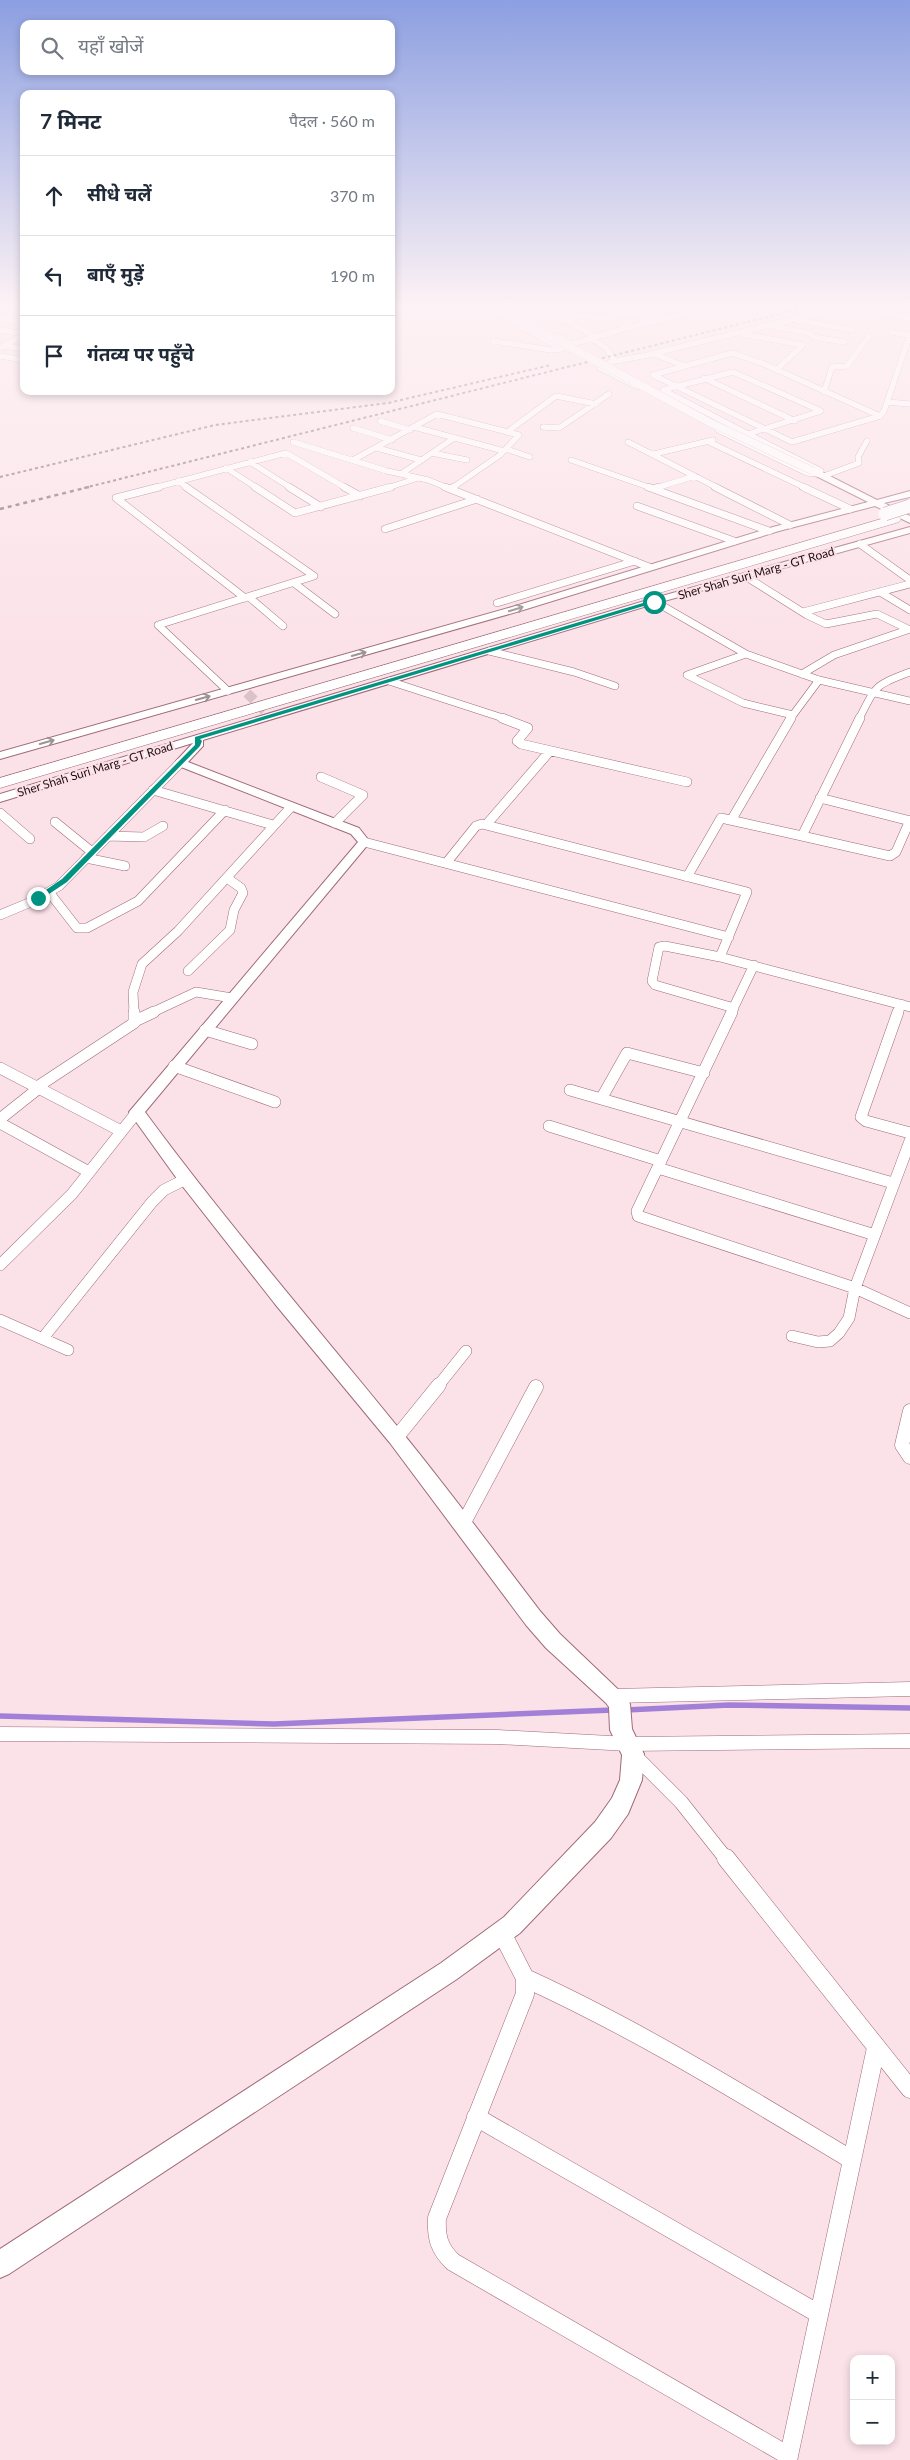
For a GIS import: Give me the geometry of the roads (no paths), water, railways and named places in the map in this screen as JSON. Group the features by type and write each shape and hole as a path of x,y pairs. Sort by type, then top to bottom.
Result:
{"highway":[{"name":"Sher Shah Suri Marg - GT Road","path":"0,772 910,506"},
{"name":"Sher Shah Suri Marg - GT Road","path":"0,783 885,512 910,514"}],"street":[{"path":"354,460 427,420"},
{"path":"451,489 505,450 519,436 460,420"},
{"path":"507,432 524,420"},
{"path":"543,427 559,428 572,420"},
{"path":"698,420 808,473 821,476 857,464 859,461 858,457 867,441"},
{"path":"705,420 821,476 885,512 910,520"},
{"path":"720,420 820,469 821,476"},
{"path":"745,420 790,441 798,442 868,420"},
{"path":"747,434 795,420"},
{"path":"380,421 530,457"},
{"path":"352,428 392,440"},
{"path":"654,454 729,436"},
{"path":"401,474 454,438"},
{"path":"707,441 850,509"},
{"path":"292,442 451,489 649,566"},
{"path":"628,442 790,525"},
{"path":"377,448 421,460"},
{"path":"283,626 116,499 226,468 289,453 360,496"},
{"path":"432,453 467,460"},
{"path":"571,460 639,484 656,488 769,531"},
{"path":"250,462 321,507"},
{"path":"226,468 292,513 321,507 419,478"},
{"path":"656,488 695,476"},
{"path":"178,481 314,576 158,625 228,691"},
{"path":"800,485 810,483"},
{"name":"Sher Shah Suri Marg - GT Road","path":"0,756 228,691 244,690 516,609 649,566 790,525 850,509 885,512 910,494"},
{"path":"385,529 477,499"},
{"path":"637,506 734,541"},
{"name":"Sher Shah Suri Marg - GT Road","path":"0,798 197,738 268,714 389,681 654,602 910,530"},
{"path":"860,544 910,580"},
{"path":"497,603 635,561"},
{"path":"745,576 826,624 877,614 908,628"},
{"path":"294,583 335,614"},
{"path":"803,612 910,584"},
{"path":"880,592 910,610"},
{"path":"654,602 746,654 819,680 872,694 910,701"},
{"path":"802,674 834,655 908,628"},
{"path":"489,651 574,672 614,686"},
{"path":"746,654 687,675 720,690 743,704 793,715"},
{"path":"802,836 872,694 882,682 910,672"},
{"path":"732,819 793,715 819,680"},
{"path":"389,681 526,726 528,728 517,742 687,782"},
{"path":"0,914 49,892 64,881 198,745 199,741 197,738"},
{"path":"486,825 550,751"},
{"path":"180,763 335,823 358,833 364,842 447,862 729,937"},
{"path":"321,777 363,795 335,823"},
{"path":"153,790 273,825"},
{"path":"687,876 719,819 732,819 890,856 896,852 910,820 820,798"},
{"path":"135,1021 133,992 140,967 167,943 292,806"},
{"path":"49,892 77,928 87,928 138,901 225,810"},
{"path":"0,813 30,839"},
{"path":"55,822 89,855 125,866"},
{"path":"447,862 476,826 486,825 748,892 720,957"},
{"path":"108,836 146,838 153,835 163,826"},
{"path":"0,1265 72,1194 174,1066 364,842"},
{"path":"188,971 232,927 234,910 243,893 228,878"},
{"path":"0,901 10,911"},
{"path":"734,1008 659,987 652,981 660,946 754,965 905,1005 861,1117 910,1133"},
{"path":"754,965 682,1121 637,1211 640,1218 855,1288 910,1313"},
{"path":"0,1119 38,1088 135,1021 196,992 211,992 232,998"},
{"path":"205,1030 252,1044"},
{"path":"601,1099 627,1053 704,1073"},
{"path":"174,1066 275,1102"},
{"path":"0,1068 82,1109 121,1131"},
{"path":"570,1090 892,1183"},
{"path":"0,2265 68,2218 449,1972 502,1933 539,1898 603,1830 627,1794 631,1780 628,1743 616,1700 541,1628 396,1438 281,1299 186,1179 137,1112"},
{"path":"0,1123 89,1172"},
{"path":"549,1126 660,1165 875,1235"},
{"path":"792,1336 818,1342 835,1338 848,1318 855,1288 892,1183 910,1141"},
{"path":"43,1338 156,1197 167,1188 186,1179"},
{"path":"0,1320 68,1350"},
{"path":"396,1438 466,1351"},
{"path":"462,1526 536,1387"},
{"path":"910,1411 902,1445 910,1457"},
{"path":"616,1700 910,1688"},
{"path":"0,1734 498,1737 628,1743 910,1741"},
{"path":"628,1743 681,1802 910,2089"},
{"path":"502,1933 525,1978 525,1994 436,2218 435,2232 442,2252 453,2262 789,2458 876,2048"},
{"path":"525,1978 589,2007 660,2046 852,2160"},
{"path":"476,2118 819,2314"}],"waterway":[{"path":"626,1710 729,1705 910,1708"},
{"path":"0,1716 274,1724 613,1710"}],"tunnel":[{"path":"247,693 265,711"}],"railway":[{"path":"0,477 215,425 256,420"},
{"path":"84,488 356,420"},
{"path":"0,509 89,487"}]}
